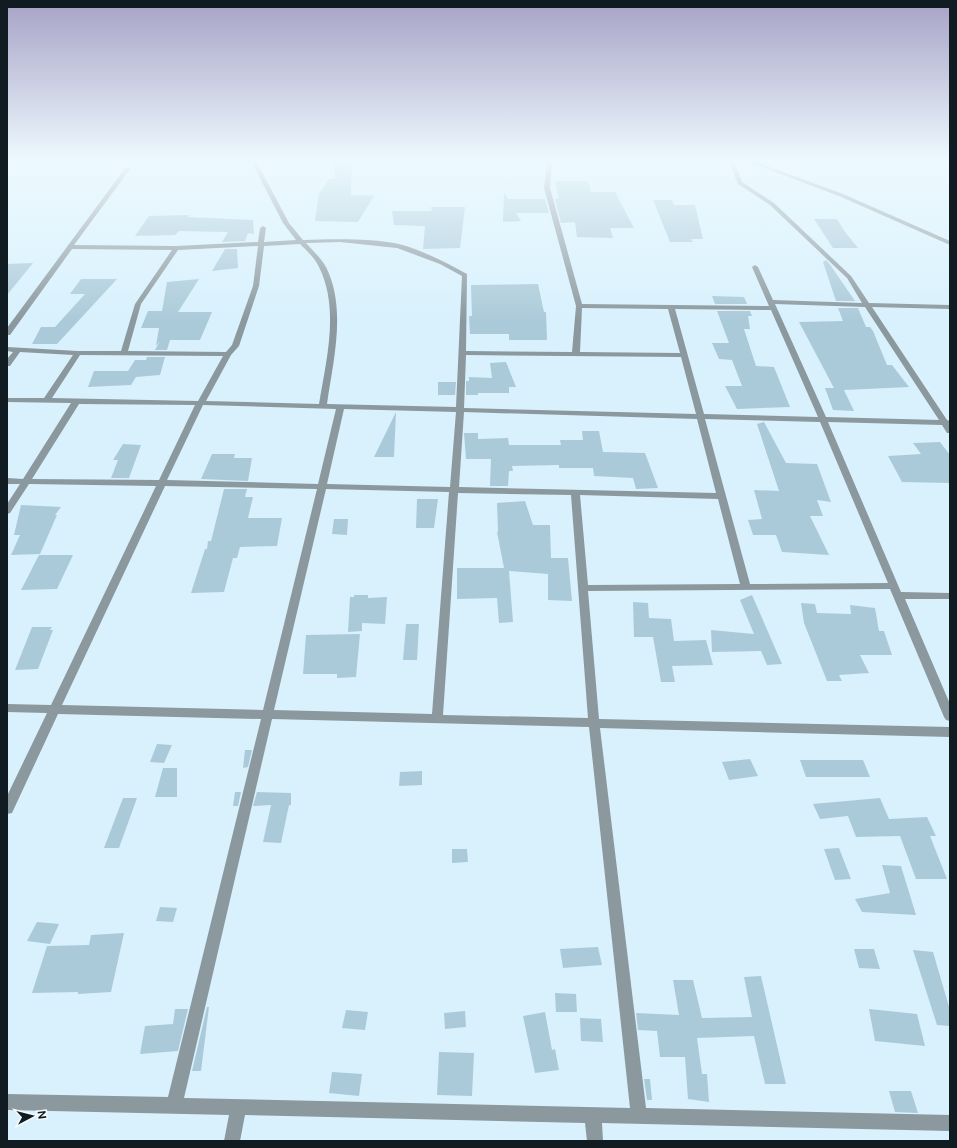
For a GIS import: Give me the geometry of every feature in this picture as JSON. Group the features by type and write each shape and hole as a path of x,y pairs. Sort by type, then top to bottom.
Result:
{"street":[{"path":"7,333 94,215"},
{"path":"282,215 287,224 322,268 331,298 335,327 322,407"},
{"path":"554,215 579,306 576,354"},
{"path":"783,215 849,277 947,423 950,432"},
{"path":"884,215 950,243"},
{"path":"7,809 53,709 201,403 228,354 235,346 256,286 263,228"},
{"path":"70,247 176,248 340,240 398,246 442,263 465,275 460,410 437,719"},
{"path":"124,352 138,304 176,248"},
{"path":"755,267 823,420 950,717"},
{"path":"579,306 671,307 867,305 950,307"},
{"path":"671,307 746,587"},
{"path":"7,349 78,353 124,352 228,354"},
{"path":"7,364 18,350"},
{"path":"46,401 78,353"},
{"path":"462,354 684,355"},
{"path":"7,400 201,403 947,423"},
{"path":"7,511 77,402"},
{"path":"174,1106 269,714 341,407"},
{"path":"7,481 322,486 722,496"},
{"path":"575,492 594,723 639,1116"},
{"path":"583,588 746,587 896,590 950,596"},
{"path":"7,708 950,732"},
{"path":"7,1102 950,1123"},
{"path":"232,1141 239,1107"},
{"path":"593,1115 595,1141"}],"building":[{"path":"189,215 188,217 253,220 254,234 248,233 245,241 222,242 228,232 179,231 175,235 135,236 149,216"},
{"path":"316,215 363,215 358,222 315,221"},
{"path":"393,215 464,215 460,248 423,249 425,226 394,225"},
{"path":"503,215 517,215 521,221 503,222"},
{"path":"559,215 627,215 634,228 610,228 613,238 577,237 575,222 561,223"},
{"path":"659,215 697,215 703,239 691,239 693,242 670,242"},
{"path":"814,219 837,219 858,248 833,248"},
{"path":"225,249 237,249 238,268 212,271"},
{"path":"826,260 855,301 836,301 823,262"},
{"path":"33,263 7,295 7,264"},
{"path":"81,279 117,279 57,344 32,344 41,327 55,327 85,294 70,294"},
{"path":"199,279 178,312 212,312 200,340 170,340 167,350 155,350 160,341 156,346 159,328 141,328 148,311 162,311 167,282"},
{"path":"538,284 544,312 546,312 547,340 509,340 509,334 470,334 469,316 472,316 471,285"},
{"path":"712,296 744,297 747,304 715,304"},
{"path":"838,308 858,308 866,327 870,327 873,331 887,365 892,365 909,387 844,390 854,411 833,410 825,388 834,388 799,322 843,321"},
{"path":"717,311 750,311 752,316 748,316 750,329 744,329 756,366 774,367 790,407 737,409 725,386 742,386 732,360 719,359 712,343 729,343"},
{"path":"147,357 165,357 160,375 136,377 131,385 88,387 94,371 128,371 135,360 146,360"},
{"path":"506,362 516,387 509,387 509,393 478,393 478,395 466,395 466,381 469,381 469,377 492,378 490,363"},
{"path":"438,382 456,382 455,395 438,395"},
{"path":"396,412 394,457 374,457"},
{"path":"764,422 786,463 817,464 831,502 817,500 823,516 810,516 829,555 782,552 776,535 753,535 748,520 762,519 754,490 779,491 757,424"},
{"path":"582,431 599,431 603,452 645,453 658,488 636,489 633,478 594,476 593,468 559,468 559,465 512,466 513,471 509,471 508,486 490,486 491,459 466,459 464,433 478,433 478,439 508,438 509,445 561,445 560,440 583,440"},
{"path":"940,442 950,455 950,483 902,482 888,456 921,454 913,443"},
{"path":"123,444 141,445 129,478 111,478 118,460 113,460"},
{"path":"212,454 235,454 234,458 252,458 248,481 201,479"},
{"path":"224,489 247,489 245,497 253,497 248,518 282,518 277,546 240,547 237,558 233,558 224,592 191,593 205,549 207,549 208,541 211,541"},
{"path":"417,499 438,499 434,528 416,528"},
{"path":"525,501 533,525 550,525 551,558 568,558 572,601 548,600 548,574 509,571 513,622 499,623 497,598 457,599 457,568 504,568 497,532 497,503"},
{"path":"21,505 61,507 55,515 57,515 40,554 11,555 20,535 14,535"},
{"path":"334,519 348,519 347,535 332,534"},
{"path":"39,555 73,555 57,589 21,590"},
{"path":"354,595 368,595 368,598 387,597 385,624 362,623 362,631 348,632 350,597 354,597"},
{"path":"752,595 782,664 767,665 761,651 712,652 711,630 754,634 740,600"},
{"path":"633,602 648,603 649,618 671,619 674,641 706,640 713,665 672,666 675,682 661,682 653,637 634,637"},
{"path":"801,603 815,604 817,613 851,614 850,605 875,608 879,631 884,631 892,655 860,655 869,673 839,675 842,681 827,681 804,623"},
{"path":"406,624 419,624 417,660 403,660"},
{"path":"32,627 52,627 50,630 53,630 38,669 15,670"},
{"path":"360,634 356,677 337,678 337,674 303,674 306,635"},
{"path":"157,744 172,745 164,763 150,762"},
{"path":"245,750 252,750 248,767 243,768"},
{"path":"750,759 758,776 729,780 722,762"},
{"path":"800,760 863,760 870,777 806,777"},
{"path":"163,768 177,768 177,797 155,797"},
{"path":"422,771 422,785 399,786 400,772"},
{"path":"235,792 241,792 238,806 233,806"},
{"path":"257,792 291,793 291,805 289,805 281,843 263,842 271,805 253,806"},
{"path":"123,798 137,798 119,848 104,848"},
{"path":"880,798 889,819 927,817 936,836 930,836 947,879 916,879 900,836 856,837 848,816 820,819 813,804"},
{"path":"839,848 851,879 835,880 824,849"},
{"path":"452,849 467,849 468,862 452,863"},
{"path":"882,865 901,866 916,915 862,912 855,899 890,893"},
{"path":"160,907 177,908 173,922 156,921"},
{"path":"37,922 59,924 50,944 27,941"},
{"path":"124,933 111,992 78,994 78,992 32,993 47,946 89,945 91,935"},
{"path":"598,947 602,965 563,968 560,949"},
{"path":"854,949 874,949 880,969 859,968"},
{"path":"913,950 933,952 950,1010 950,1026 937,1025"},
{"path":"761,976 786,1084 765,1084 754,1036 697,1038 702,1074 707,1074 709,1102 688,1099 685,1057 660,1057 657,1031 638,1030 636,1013 679,1015 673,980 693,980 702,1018 752,1017 744,977"},
{"path":"555,993 576,994 577,1012 556,1012"},
{"path":"207,1007 209,1007 201,1071 192,1071"},
{"path":"175,1009 188,1009 178,1051 140,1054 145,1026 173,1024"},
{"path":"869,1009 917,1014 925,1046 875,1041"},
{"path":"346,1010 368,1012 365,1030 342,1028"},
{"path":"465,1011 466,1027 445,1029 444,1013"},
{"path":"545,1012 552,1050 555,1049 559,1070 535,1073 523,1016"},
{"path":"580,1018 601,1019 603,1042 581,1041"},
{"path":"439,1052 474,1053 472,1096 437,1095"},
{"path":"332,1072 362,1074 359,1096 329,1093"},
{"path":"644,1079 650,1079 652,1100 647,1100"},
{"path":"889,1091 911,1091 918,1113 895,1112"}]}
